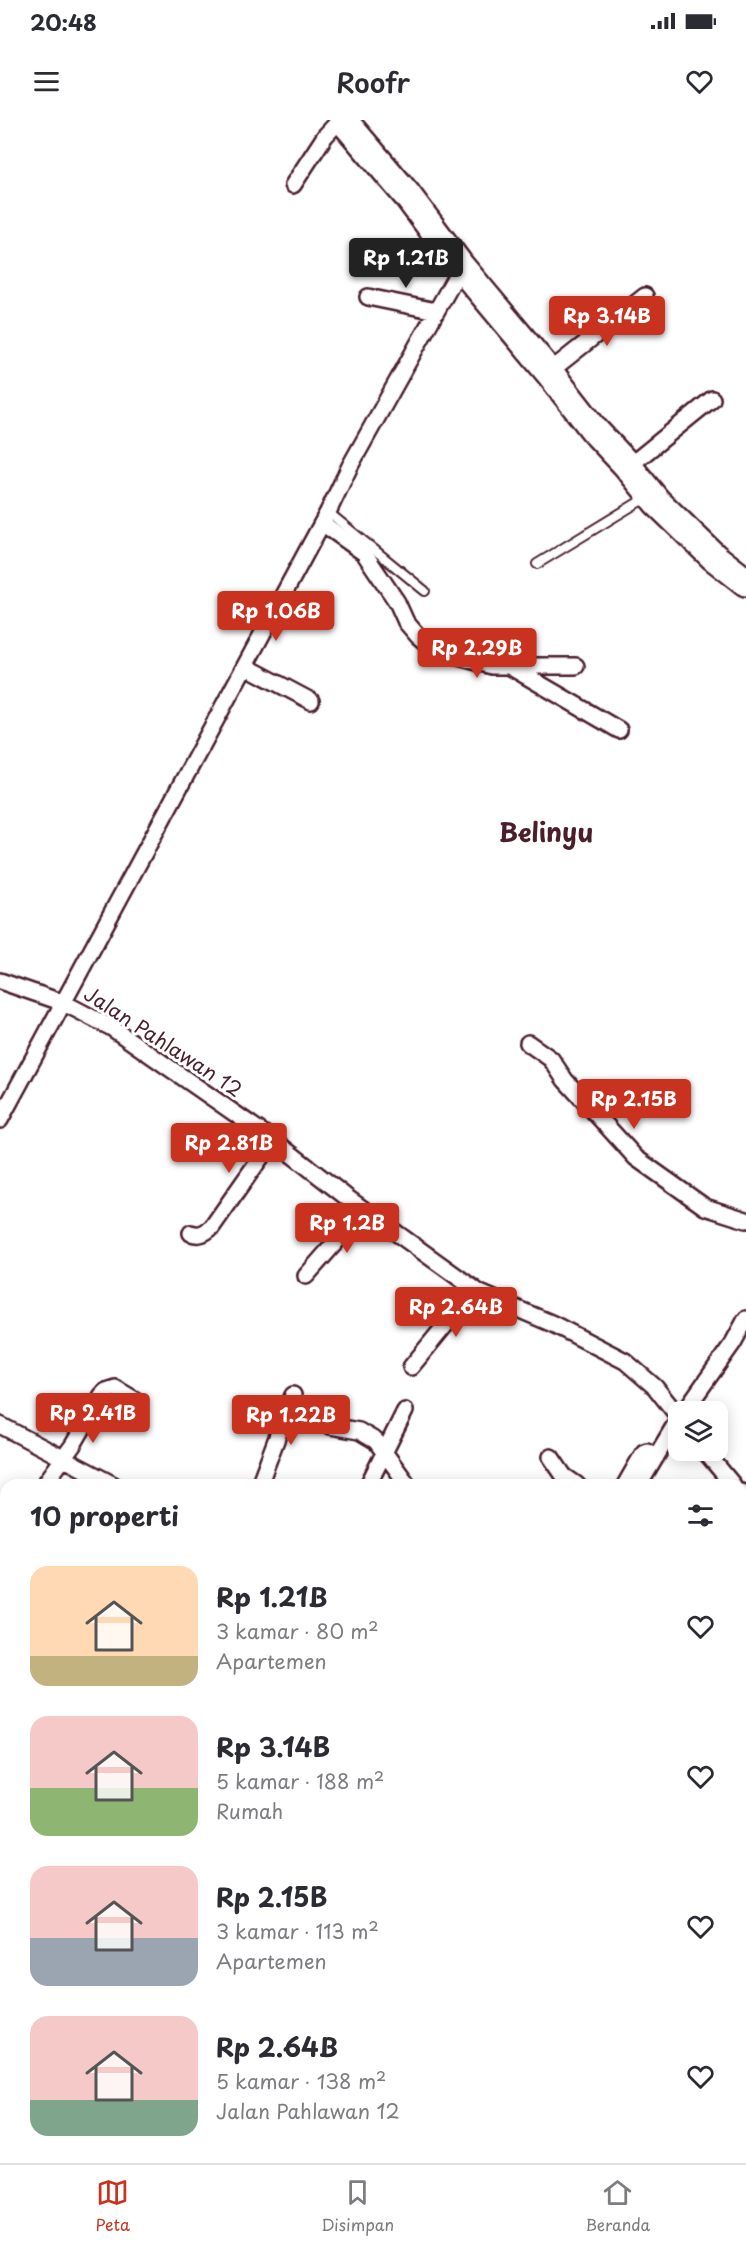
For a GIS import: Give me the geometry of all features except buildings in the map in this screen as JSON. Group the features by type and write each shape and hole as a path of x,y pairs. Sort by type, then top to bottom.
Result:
{"highway":[{"path":"342,120 407,195 461,267 595,431 651,495 714,557 746,582"}],"street":[{"path":"293,185 325,136 342,120"},
{"path":"0,1120 325,517 350,466 461,267"},
{"path":"549,372 645,296"},
{"path":"368,297 436,311"},
{"path":"628,467 712,399"},
{"path":"325,517 364,552 397,602 406,622 436,651 492,666 576,666"},
{"path":"245,666 311,701"},
{"path":"509,666 619,730"},
{"name":"Jalan Pahlawan 12","path":"0,981 64,1003 111,1028 273,1140 364,1210 480,1293 553,1324 624,1361 655,1387 668,1405"},
{"path":"528,1043 551,1059 565,1080 636,1158 705,1207 746,1220"},
{"path":"191,1233 196,1235 205,1233 212,1227 273,1140"},
{"path":"306,1276 364,1210"},
{"path":"411,1367 452,1317 472,1287"},
{"path":"692,1401 733,1343 746,1319"},
{"path":"48,1479 73,1445 106,1391 116,1388 137,1401"},
{"path":"261,1479 293,1395"},
{"path":"371,1479 405,1410"},
{"path":"0,1425 102,1479"},
{"path":"330,1426 368,1435 376,1441 404,1479"},
{"path":"643,1479 668,1436"},
{"path":"628,1479 644,1452 647,1451 656,1457"},
{"path":"551,1457 568,1479"},
{"path":"713,1461 728,1479"}],"lane":[{"path":"537,564 651,495"},
{"path":"325,517 425,591"}],"district":[{"name":"Belinyu","path":"546,833"}]}
